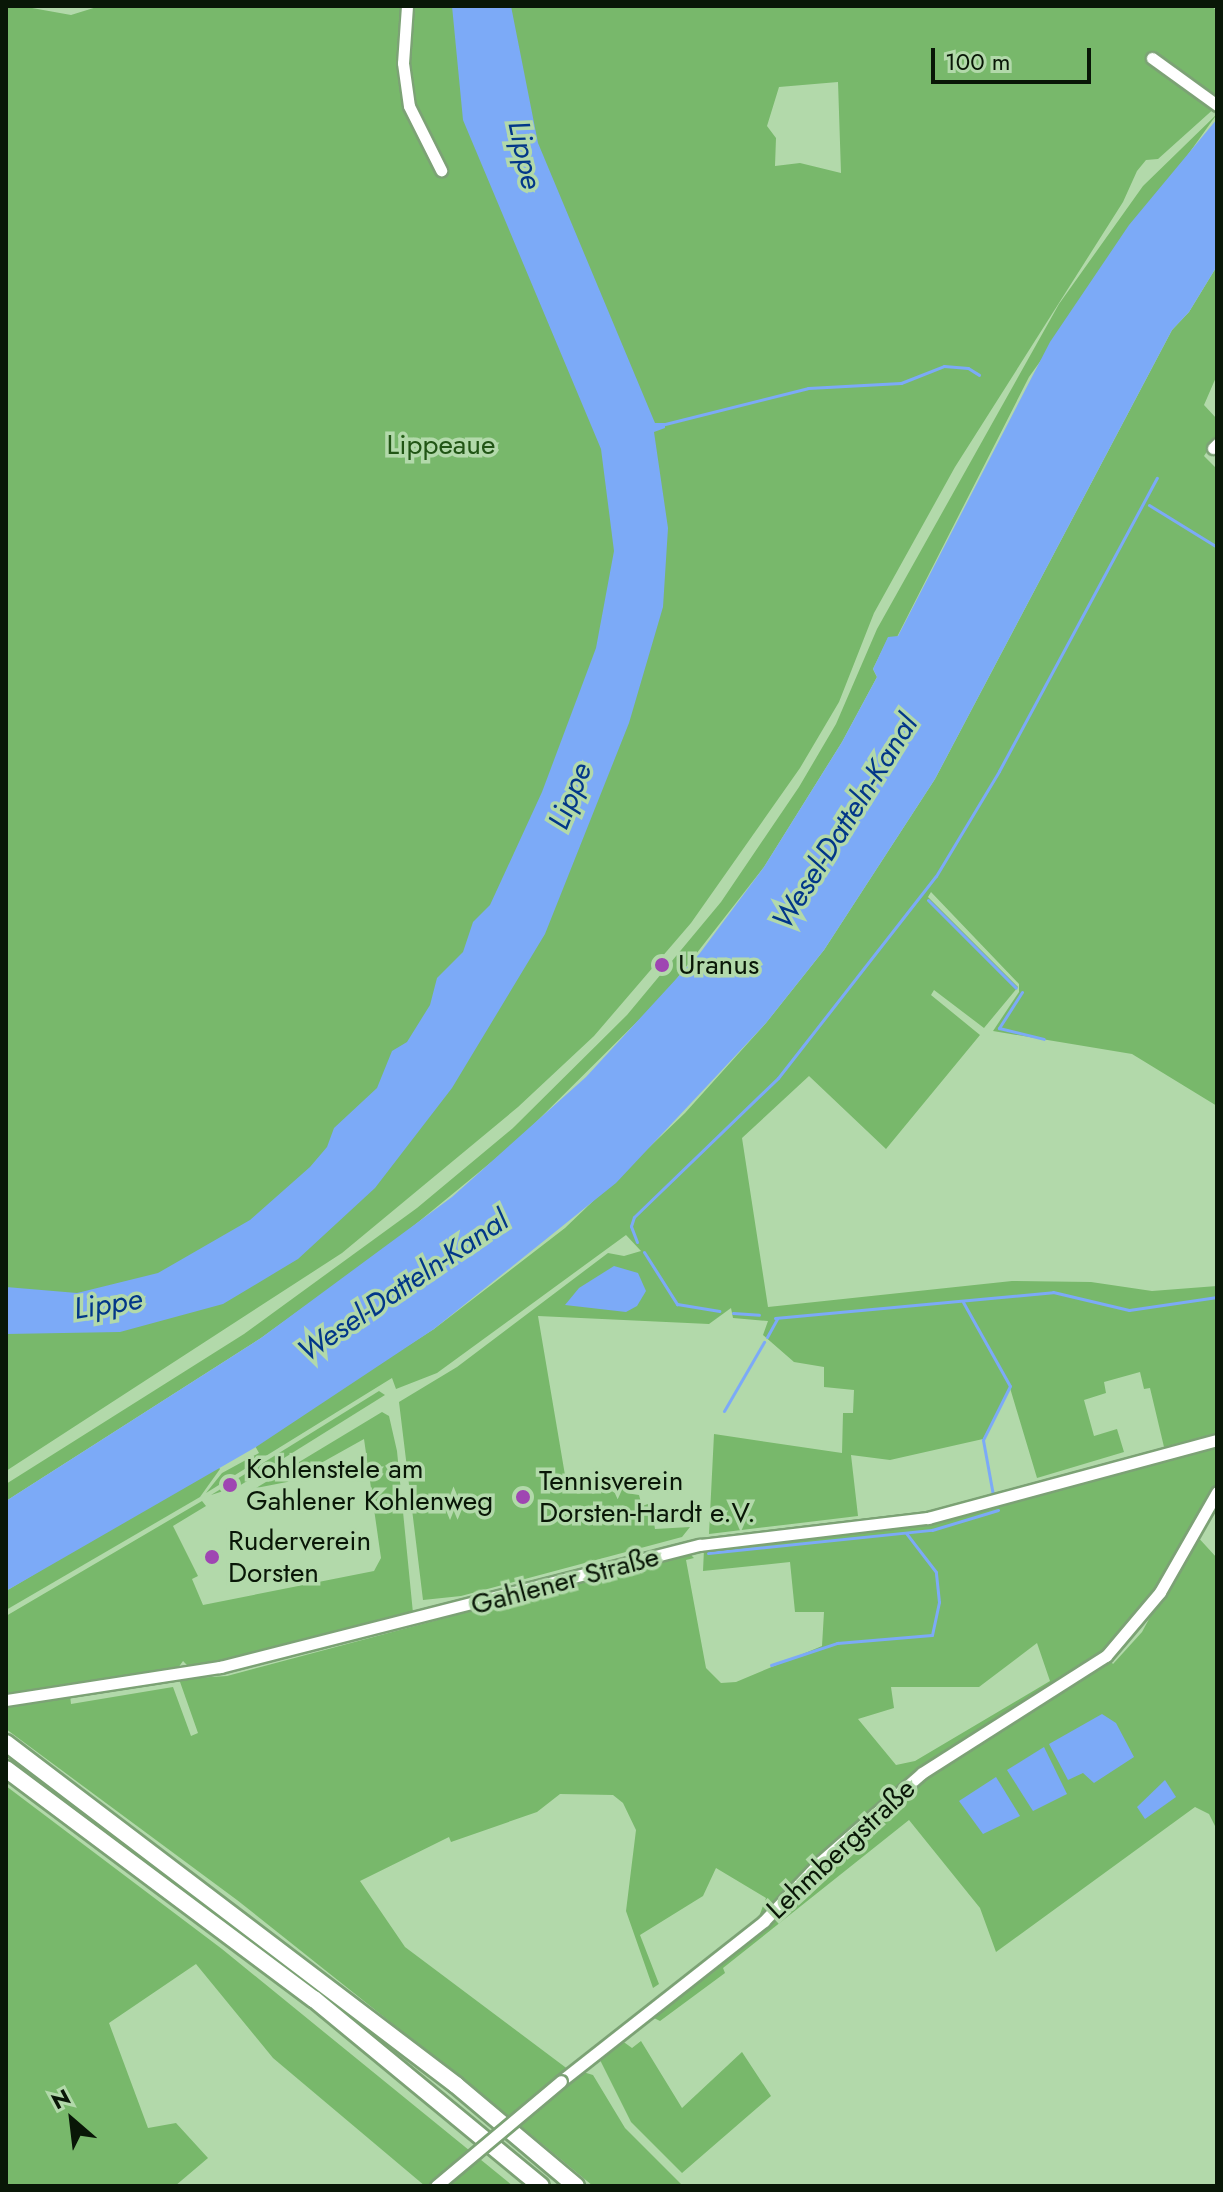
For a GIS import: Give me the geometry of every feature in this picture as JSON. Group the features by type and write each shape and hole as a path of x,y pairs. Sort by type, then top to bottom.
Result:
{"highway":[{"path":"6,1743 456,2085 576,2186"},
{"path":"6,1769 314,1999 541,2186"}],"street":[{"path":"407,6 403,63 409,106 441,170"},
{"path":"1152,58 1216,104"},
{"name":"Gahlener Straße","path":"6,1700 220,1667 700,1545 928,1518 1217,1440"},
{"name":"Lehmbergstraße","path":"436,2186 561,2081 764,1921 820,1862 922,1773 1106,1656 1136,1627 1160,1592 1217,1492"}],"green space":[{"name":"Lippeaue","path":"21,6 71,15 100,6 1211,6 1217,11 1217,106 1158,159 1146,160 1137,171 1123,202 955,467 874,613 839,702 800,768 691,923 594,1036 518,1107 342,1253 6,1471 6,8","holes":["838,82 841,173 800,163 775,166 776,138 767,126 779,87"]},
{"path":"1217,114 1029,377 897,637 888,638 873,669 877,677 842,742 764,867 664,995 517,1141 394,1242 261,1338 6,1501 6,1484 244,1334 417,1208 513,1128 627,1015 721,902 799,787 836,724 877,629 1059,304 1143,186"},
{"path":"1217,266 1217,375 1204,405 1217,419 1217,437 1204,456 1217,469 1217,1106 1132,1054 993,1031 1019,992 1019,984 931,892 928,897 1018,987 984,1028 934,990 931,995 980,1035 886,1149 809,1076 742,1138 768,1307 1012,1281 1091,1282 1152,1291 1217,1286 1217,1433 1164,1447 1150,1388 1144,1389 1140,1372 1104,1382 1106,1393 1084,1400 1094,1436 1117,1429 1124,1452 1037,1478 1010,1388 983,1439 890,1460 851,1455 858,1516 709,1534 714,1434 842,1453 843,1413 853,1413 854,1390 824,1387 824,1367 794,1362 763,1335 768,1321 733,1318 731,1308 709,1324 538,1316 566,1481 605,1480 603,1486 615,1493 627,1481 631,1484 626,1493 639,1495 642,1506 651,1503 655,1529 690,1527 682,1537 461,1596 423,1600 399,1402 457,1367 608,1253 624,1256 641,1251 626,1235 437,1373 396,1389 392,1378 206,1493 222,1473 259,1453 254,1444 434,1329 565,1228 685,1113 766,1023 824,950 935,779 1172,330 1189,312"},
{"path":"379,1391 385,1395 239,1486 211,1495"},
{"path":"382,1412 389,1416 397,1451 413,1613 190,1668 183,1661 178,1668 6,1696 6,1616 202,1501 206,1506 173,1526 198,1576 192,1579 203,1605 374,1571 381,1558 364,1439 287,1482 256,1488"},
{"path":"1217,1443 1217,1487 1160,1584 1105,1652 963,1742 757,1922 766,1898 716,1868 703,1896 640,1935 659,1984 653,1988 626,1911 636,1830 623,1803 613,1795 560,1794 537,1812 451,1842 449,1837 360,1881 405,1947 569,2070 614,2031 613,2035 511,2118 237,1900 6,1729 6,1706 70,1695 71,1704 173,1687 191,1736 198,1733 179,1679 227,1676 689,1553 694,1558 686,1560 706,1668 721,1683 736,1682 822,1646 824,1612 795,1612 790,1562 703,1571 704,1549 958,1517","holes":["1037,1643 1050,1681 915,1761 896,1765 858,1719 894,1708 891,1687 979,1687"]},
{"path":"217,1465 220,1469 200,1497 6,1610 6,1591"},
{"path":"1195,1534 1217,1558 1217,1830 1209,1814 1195,1807 996,1952 980,1908 909,1820 723,1968 725,1973 660,2021 654,2018 757,1933 833,1853 926,1775 1108,1658 1113,1664 1142,1632"},
{"path":"6,1786 222,1949 513,2186 425,2186 273,2058 196,1964 109,2023 148,2128 176,2123 208,2158 175,2186 6,2186"},
{"path":"621,2040 632,2048 641,2041 682,2108 742,2052 771,2096 682,2173 631,2122 599,2058"},
{"path":"583,2072 593,2075 625,2128 683,2186 593,2186 517,2123"}],"water":[{"name":"Lippe","path":"452,6 511,6 538,143 655,423 665,423 665,428 654,432 668,528 663,607 629,723 545,934 452,1088 375,1188 298,1259 223,1304 120,1332 6,1334 6,1287 77,1293 158,1273 250,1220 310,1167 327,1147 334,1128 377,1088 392,1051 407,1042 430,1005 437,978 463,952 473,922 490,905 542,792 596,648 614,551 601,449 463,120"},
{"name":"Wesel-Datteln-Kanal","path":"1217,119 1217,266 1189,312 1172,330 935,779 824,950 766,1023 616,1183 434,1329 256,1447 6,1591 6,1501 261,1338 452,1197 586,1077 700,953 764,867 842,742 877,677 873,669 888,637 898,636 1050,342 1129,225"},
{"path":"614,1266 638,1273 646,1291 637,1306 626,1312 565,1305 579,1288"},
{"path":"1102,1714 1116,1723 1134,1757 1094,1783 1083,1773 1068,1780 1049,1744"},
{"path":"1044,1747 1067,1794 1033,1811 1007,1770"},
{"path":"996,1777 1020,1816 983,1834 959,1801"},
{"path":"1165,1780 1176,1797 1145,1819 1137,1807"}],"waterway":[{"path":"665,424 808,388 901,383 944,366 968,368 979,375"},
{"path":"637,1242 631,1226 634,1217 778,1078 936,876 999,771 1157,478"},
{"path":"1149,505 1217,547"},
{"path":"928,900 1016,988"},
{"path":"1022,992 999,1028 1044,1039"},
{"path":"644,1252 677,1304 719,1311"},
{"path":"775,1318 1053,1292 1129,1310 1217,1297"},
{"path":"963,1302 1010,1386 983,1440 993,1495"},
{"path":"733,1313 759,1315"},
{"path":"767,1337 777,1319"},
{"path":"724,1411 764,1342"},
{"path":"708,1553 932,1530 998,1510"},
{"path":"771,1665 837,1643 932,1635 939,1602 936,1572 906,1533"}],"place":[{"name":"Uranus","path":"662,965"},
{"name":"Kohlenstele am Gahlener Kohlenweg","path":"230,1485"},
{"name":"Tennisverein Dorsten-Hardt e.V.","path":"523,1497"},
{"name":"Ruderverein Dorsten","path":"212,1557"}]}
